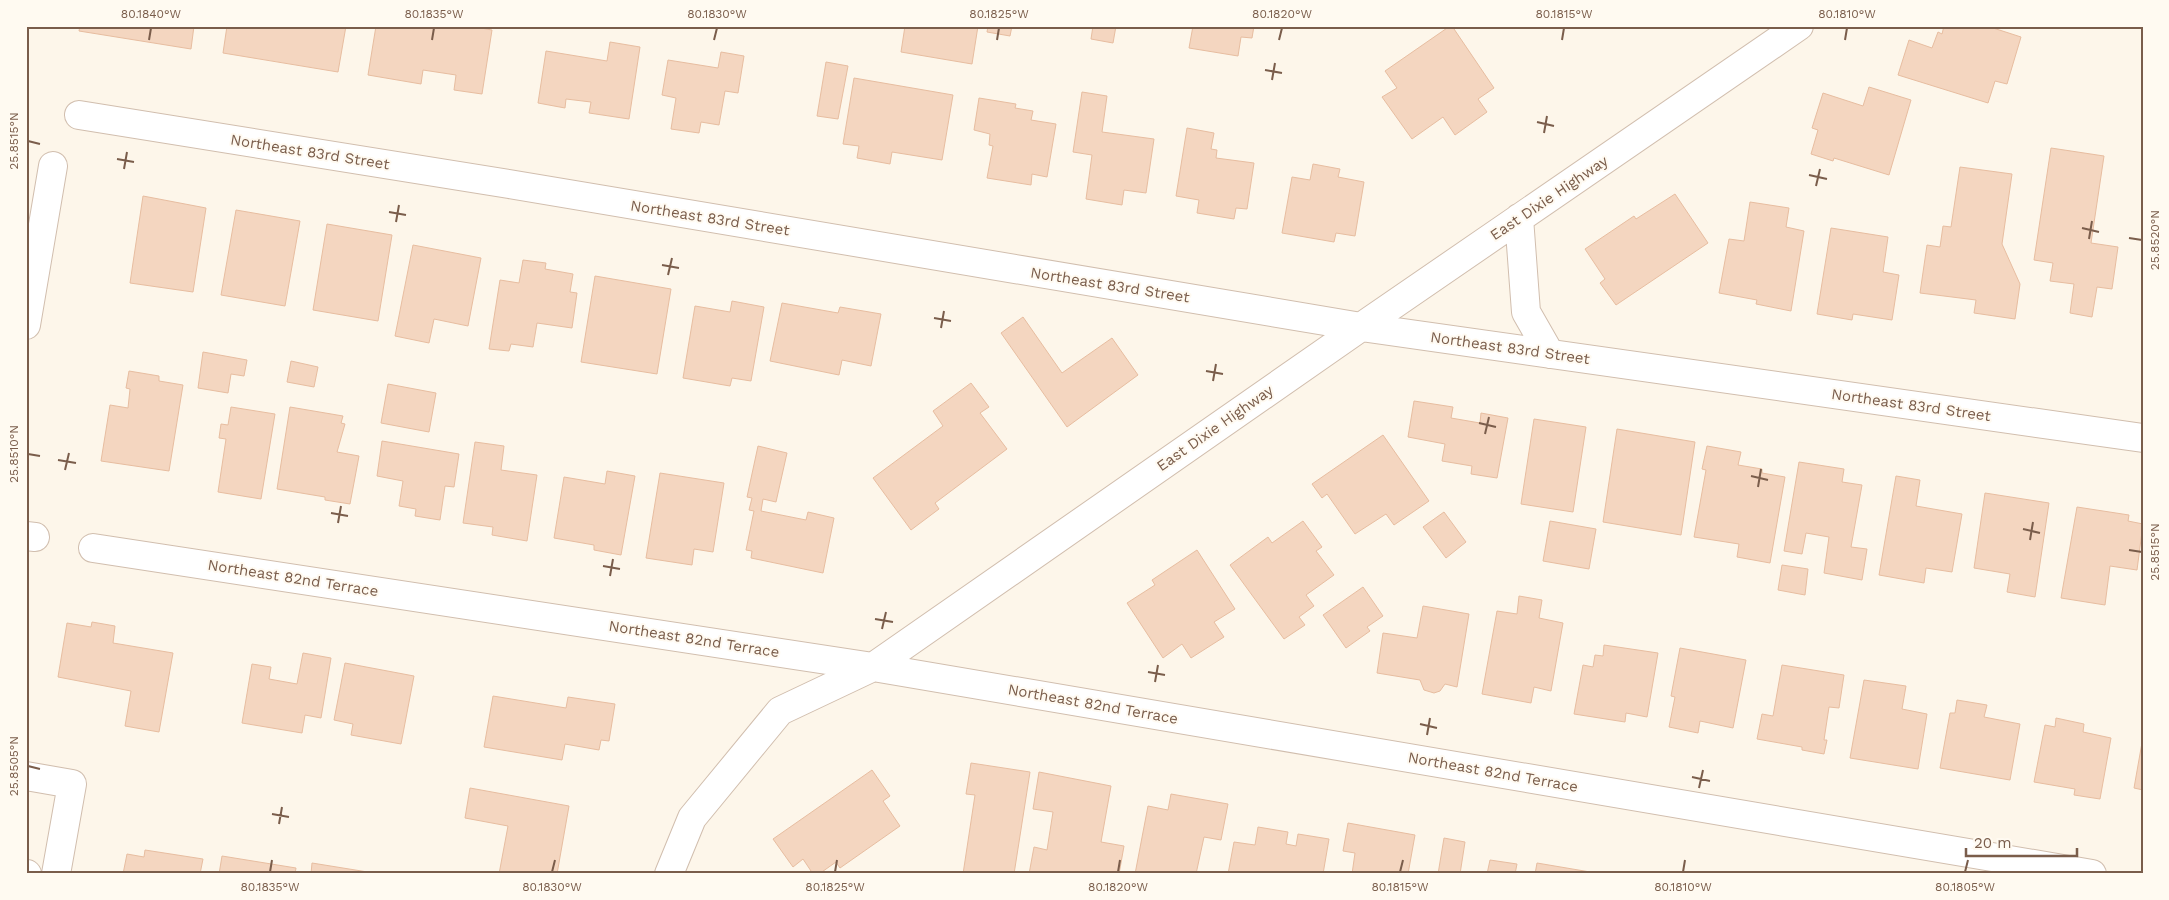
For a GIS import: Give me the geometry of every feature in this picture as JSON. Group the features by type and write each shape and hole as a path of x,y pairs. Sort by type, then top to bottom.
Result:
{"street":[{"name":"East Dixie Highway","path":"670,868 692,818 780,711 873,667 1361,327 1799,26"},
{"name":"Northeast 83rd Street","path":"79,115 1361,327 2143,438"},
{"path":"26,325 53,166"},
{"path":"1519,218 1526,312 1550,354"},
{"name":"Northeast 82nd Terrace","path":"93,548 873,667 2092,874"},
{"path":"26,776 72,784 56,874"}],"building":[{"path":"80,26 194,26 191,49 79,31"},
{"path":"227,26 346,26 338,72 223,53"},
{"path":"376,26 470,26 492,30 482,94 454,90 456,75 423,70 421,84 368,75"},
{"path":"905,26 978,26 972,64 901,52"},
{"path":"988,26 1012,26 1010,36 987,32"},
{"path":"1093,26 1116,26 1113,43 1091,39"},
{"path":"1193,26 1254,26 1252,38 1241,37 1238,56 1189,48"},
{"path":"1452,26 1494,88 1478,99 1487,112 1455,135 1443,117 1412,139 1382,97 1397,88 1385,71"},
{"path":"1944,26 1987,26 2021,37 2007,84 1995,81 1988,103 1898,75 1909,40 1932,48 1938,32 1942,34"},
{"path":"610,42 640,47 629,119 589,113 591,102 566,99 565,108 538,103 546,51 607,61"},
{"path":"721,52 744,56 738,93 725,91 719,125 701,122 699,133 671,129 676,98 662,95 668,60 718,68"},
{"path":"826,62 848,66 838,119 817,116"},
{"path":"854,78 953,95 942,160 892,152 890,164 857,158 859,146 843,144"},
{"path":"1869,87 1911,100 1889,175 1834,158 1833,161 1811,154 1818,130 1812,128 1823,93 1863,106"},
{"path":"1082,92 1107,96 1102,132 1154,139 1146,193 1124,190 1122,205 1086,199 1092,155 1073,152"},
{"path":"979,98 1016,104 1015,108 1033,111 1031,120 1056,124 1047,177 1032,174 1031,185 987,178 993,146 989,145 990,134 974,130"},
{"path":"1187,128 1214,133 1211,149 1217,150 1216,158 1254,163 1247,209 1236,208 1234,219 1197,213 1199,200 1176,196"},
{"path":"2051,148 2104,156 2091,243 2118,247 2112,289 2097,287 2092,317 2070,313 2074,284 2050,281 2053,263 2034,260"},
{"path":"1313,164 1340,169 1338,177 1364,182 1355,236 1336,233 1334,242 1282,233 1292,177 1310,180"},
{"path":"1960,167 2012,174 2002,244 2020,284 2015,319 1974,313 1976,300 1920,293 1927,245 1940,247 1943,226 1951,227"},
{"path":"1675,194 1708,243 1616,305 1600,283 1605,279 1585,249 1634,216 1636,219"},
{"path":"143,196 206,208 193,292 130,283"},
{"path":"1750,202 1789,208 1786,227 1804,231 1791,311 1756,304 1757,300 1719,293 1729,239 1744,241"},
{"path":"236,210 300,221 285,306 221,295"},
{"path":"327,224 392,235 378,321 313,310"},
{"path":"1831,228 1888,237 1883,272 1899,275 1892,320 1853,314 1852,320 1817,314"},
{"path":"413,245 481,258 468,326 434,319 429,343 395,336"},
{"path":"523,260 546,263 545,269 573,274 570,292 577,293 572,328 537,323 533,347 511,344 509,351 489,349 500,280 519,283"},
{"path":"595,276 671,289 657,374 581,362"},
{"path":"732,301 764,307 751,381 732,378 730,386 683,378 695,306 730,312"},
{"path":"782,303 838,313 840,307 881,314 871,366 842,360 839,375 770,361"},
{"path":"1023,317 1062,373 1112,338 1138,375 1067,427 1001,333"},
{"path":"203,352 247,360 244,376 231,374 228,393 198,388"},
{"path":"291,361 318,367 314,387 287,382"},
{"path":"129,371 159,376 159,381 183,385 169,471 101,461 110,405 128,408 130,389 126,388"},
{"path":"971,383 989,407 980,413 1007,449 935,503 939,509 911,530 873,478 943,426 933,411"},
{"path":"388,384 436,393 429,432 381,423"},
{"path":"1414,401 1453,407 1451,418 1480,423 1481,413 1508,418 1497,478 1471,474 1472,466 1442,461 1445,444 1408,437"},
{"path":"231,407 275,414 261,499 218,492 226,439 219,438 221,424 228,425"},
{"path":"290,407 343,416 341,423 345,424 337,452 359,456 350,504 325,500 325,497 277,489"},
{"path":"1534,419 1586,427 1573,512 1521,504"},
{"path":"1617,429 1695,442 1681,535 1603,522"},
{"path":"1383,435 1429,501 1394,525 1386,514 1355,534 1327,494 1322,498 1312,484"},
{"path":"382,441 459,454 454,487 445,486 440,520 415,516 416,509 399,506 403,481 377,476"},
{"path":"475,442 504,446 501,470 537,475 527,541 492,535 493,527 463,523"},
{"path":"758,446 787,453 776,502 763,499 761,511 806,520 808,512 834,518 823,573 751,558 752,551 746,550 754,511 749,510 752,498 747,497"},
{"path":"1707,446 1741,452 1738,465 1762,469 1762,473 1785,477 1770,563 1737,557 1739,544 1694,537 1706,470 1702,469"},
{"path":"1799,462 1844,469 1842,482 1862,485 1851,547 1867,549 1862,580 1824,573 1829,537 1806,533 1802,554 1784,551"},
{"path":"607,471 635,476 621,555 594,550 594,545 554,538 564,477 605,484"},
{"path":"660,473 724,483 713,552 694,549 692,565 646,558"},
{"path":"1896,476 1920,480 1916,506 1962,514 1952,572 1926,568 1924,583 1879,575"},
{"path":"1985,493 2049,503 2035,597 2007,592 2010,574 1974,568"},
{"path":"2077,507 2129,515 2128,521 2143,524 2137,570 2110,566 2105,605 2061,598"},
{"path":"1444,512 1466,542 1446,558 1423,527"},
{"path":"1303,521 1322,547 1316,551 1334,575 1306,595 1314,606 1299,617 1305,625 1284,639 1230,565 1268,537 1272,543"},
{"path":"1550,521 1596,529 1589,569 1543,561"},
{"path":"1197,550 1235,609 1214,622 1224,637 1191,658 1182,644 1163,658 1127,603 1155,585 1152,580"},
{"path":"1782,565 1808,569 1805,595 1778,590"},
{"path":"1363,587 1383,616 1367,627 1370,631 1346,648 1323,615"},
{"path":"1519,596 1542,600 1539,618 1563,623 1551,691 1534,687 1531,703 1482,694 1497,611 1517,614"},
{"path":"1423,606 1469,614 1457,687 1445,684 1440,691 1434,693 1424,690 1420,680 1377,673 1383,633 1417,638"},
{"path":"92,622 115,626 113,643 173,653 159,732 125,726 131,691 58,677 67,623 91,627"},
{"path":"1604,645 1658,653 1647,717 1626,713 1625,722 1574,714 1583,665 1593,667 1595,655 1603,656"},
{"path":"1680,648 1746,660 1733,728 1700,721 1698,733 1669,727 1675,697 1671,696"},
{"path":"303,653 331,658 321,718 305,715 302,733 242,723 252,664 271,667 269,679 297,684"},
{"path":"345,663 414,676 401,744 351,735 353,724 334,720"},
{"path":"1782,665 1844,675 1839,708 1829,707 1824,740 1827,740 1824,754 1802,750 1802,747 1757,739 1762,714 1773,716"},
{"path":"1864,680 1906,686 1902,709 1927,714 1918,769 1850,758"},
{"path":"493,696 566,708 568,697 615,704 609,741 601,740 599,750 565,744 562,760 484,747"},
{"path":"1957,700 1987,705 1984,717 2020,724 2010,780 1940,768 1950,713 1955,713"},
{"path":"2056,718 2084,724 2083,732 2111,738 2100,799 2074,795 2075,789 2034,782 2045,725 2055,727"},
{"path":"2143,737 2143,790 2134,788"},
{"path":"971,763 1030,772 1014,874 963,874 975,795 966,794"},
{"path":"872,770 890,796 883,801 900,826 840,868 836,862 819,874 813,874 803,859 793,867 773,839"},
{"path":"1039,772 1111,786 1101,842 1124,846 1119,874 1029,874 1034,847 1047,850 1053,812 1033,809"},
{"path":"470,788 569,806 557,874 499,874 508,826 465,818"},
{"path":"1171,794 1228,804 1221,840 1204,837 1196,874 1135,874 1148,806 1168,810"},
{"path":"1348,823 1415,835 1408,874 1352,874 1355,853 1343,851"},
{"path":"1258,827 1288,832 1286,844 1296,846 1298,834 1329,839 1323,874 1228,874 1234,842 1255,845"},
{"path":"1444,838 1465,842 1460,874 1438,874"},
{"path":"145,850 203,859 200,874 123,874 127,854 144,857"},
{"path":"222,856 296,868 295,874 219,874"},
{"path":"1490,860 1517,864 1515,874 1487,874"},
{"path":"312,863 380,874 311,874"},
{"path":"1537,863 1602,874 1535,874"}]}
